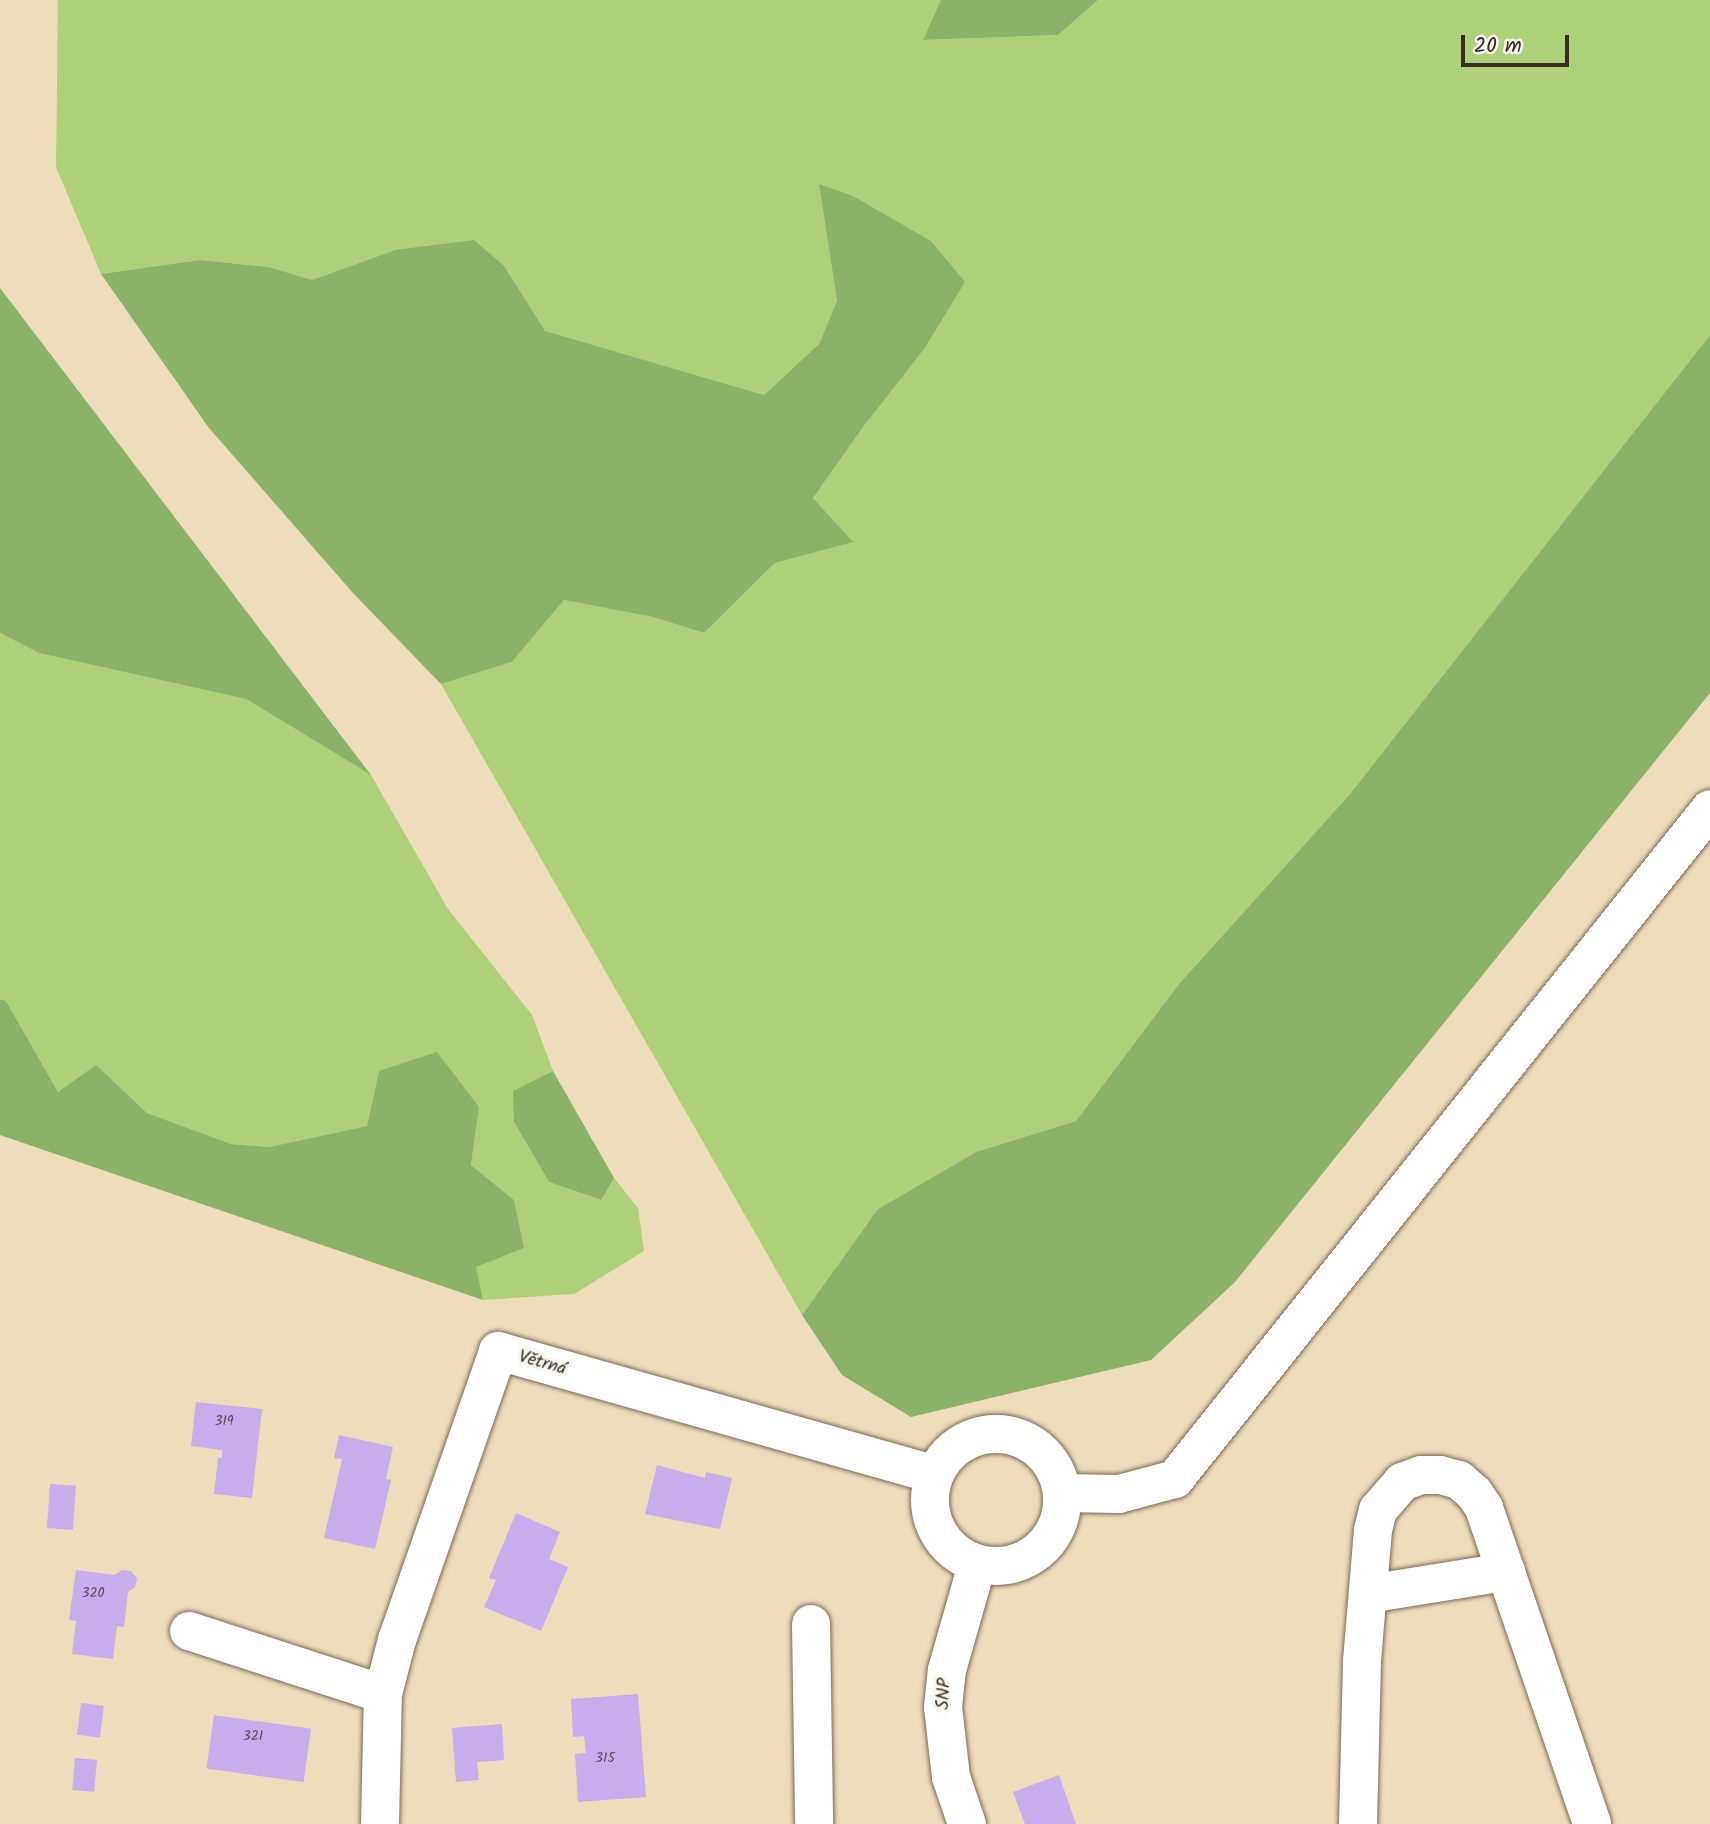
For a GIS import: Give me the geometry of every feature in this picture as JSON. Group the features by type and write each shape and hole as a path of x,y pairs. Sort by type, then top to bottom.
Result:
{"street":[{"path":"1063,1493 1119,1494 1175,1479 1710,809"},
{"name":"Větrná","path":"380,1824 383,1694 397,1640 498,1351 934,1474"},
{"path":"1001,1433 1034,1444 1051,1461 1063,1493 1062,1517 1050,1541 1031,1558 1008,1566 977,1565 958,1556 936,1531 929,1498 934,1474 952,1450 973,1437 1001,1433"},
{"path":"1358,1824 1362,1661 1373,1530 1378,1510 1388,1495 1402,1482 1421,1475 1440,1475 1459,1480 1474,1493 1484,1508 1592,1824"},
{"name":"SNP","path":"967,1824 951,1777 943,1707 947,1670 977,1565"},
{"path":"1368,1594 1506,1572"},
{"path":"811,1624 814,1824"},
{"path":"190,1631 383,1694"}],"green space":[{"path":"58,0 941,0 924,40 1058,35 1098,0 1710,0 1710,335 1350,794 1179,984 1076,1121 976,1152 878,1209 802,1315 441,684 512,662 564,600 653,617 704,633 775,563 852,542 813,498 866,423 819,184 837,301 819,344 764,395 544,331 504,266 395,250 312,280 269,267 200,260 101,274 56,167"},
{"path":"941,0 1098,0 1058,35 923,40"},
{"path":"819,184 853,196 931,241 965,282 924,349 866,423 813,498 853,542 775,563 704,633 653,617 564,600 512,662 441,684 353,593 209,428 101,274 200,260 269,267 312,280 395,250 474,240 504,266 545,331 764,395 819,344 837,301"},
{"path":"0,288 371,775 246,699 39,653 0,633"},
{"path":"1710,335 1710,693 1235,1282 1151,1360 911,1417 842,1375 802,1315 878,1209 976,1152 1076,1121 1179,984 1350,794"},
{"path":"0,633 39,653 246,699 371,775 448,909 532,1015 553,1071 514,1091 514,1122 549,1182 600,1200 614,1178 638,1208 644,1251 574,1294 483,1300 475,1267 523,1248 514,1200 471,1165 479,1106 379,1071 367,1126 269,1147 231,1144 147,1113 96,1066 58,1092 6,1001 0,999"},
{"path":"0,999 6,1001 58,1092 96,1065 147,1113 231,1144 269,1147 367,1126 379,1071 437,1052 479,1107 471,1165 514,1200 524,1248 476,1267 483,1300 0,1135"},
{"path":"553,1071 614,1178 601,1200 549,1182 514,1122 513,1091"}],"building":[{"path":"196,1402 262,1409 252,1498 214,1494 218,1458 222,1458 222,1450 191,1446"},
{"path":"339,1435 393,1447 386,1479 391,1480 375,1549 324,1538 342,1459 334,1458"},
{"path":"657,1465 705,1478 706,1472 732,1478 720,1529 645,1514"},
{"path":"50,1484 76,1486 73,1530 47,1528"},
{"path":"516,1513 560,1532 549,1559 568,1567 541,1631 484,1607 496,1580 489,1578"},
{"path":"76,1570 115,1575 122,1570 131,1571 137,1578 135,1587 128,1592 124,1627 117,1626 113,1659 72,1654 76,1621 69,1620"},
{"path":"638,1694 646,1797 578,1802 575,1754 586,1753 584,1736 573,1737 571,1699"},
{"path":"81,1703 104,1706 100,1738 77,1735"},
{"path":"214,1715 311,1729 304,1782 206,1768"},
{"path":"502,1724 504,1760 477,1762 479,1780 456,1782 452,1728"},
{"path":"75,1758 97,1760 94,1792 72,1790"},
{"path":"1059,1775 1076,1824 1025,1824 1013,1792"}]}
